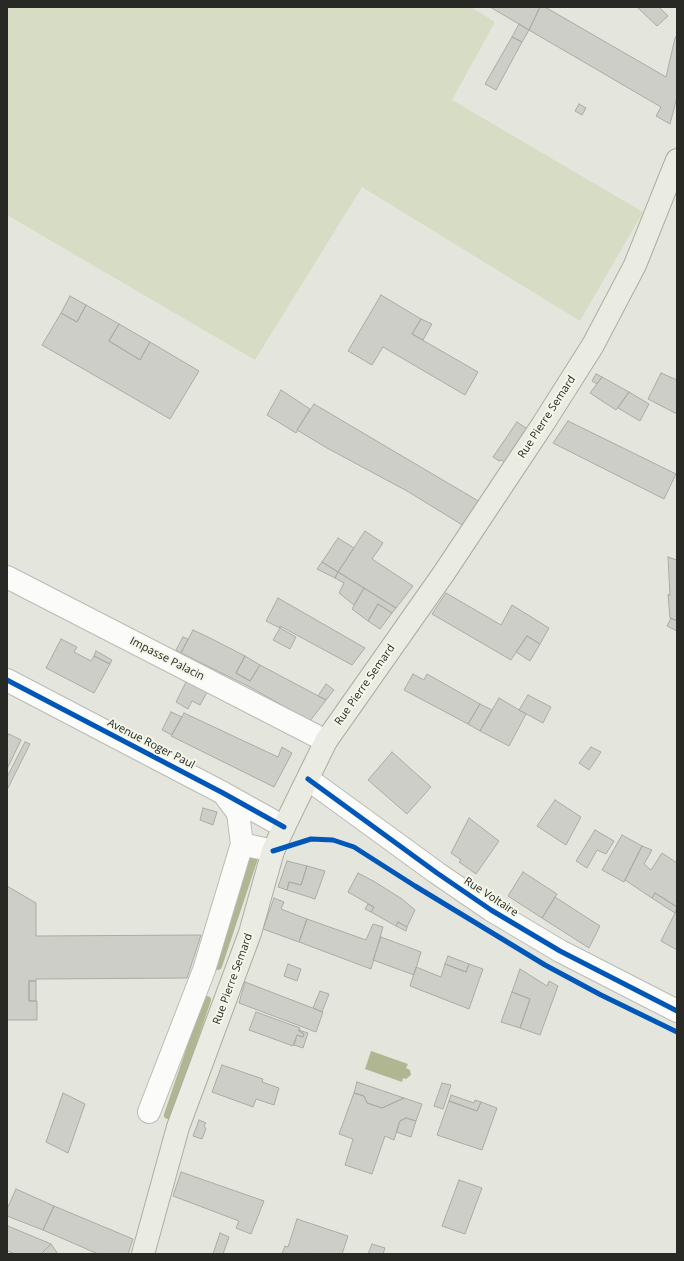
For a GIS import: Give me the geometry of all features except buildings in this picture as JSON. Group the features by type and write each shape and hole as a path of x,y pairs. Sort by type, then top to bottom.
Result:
{"main road":[{"name":"Rue Pierre Semard","path":"143,1254 178,1127 250,933 273,851 284,827 326,741 444,573 543,424 593,345 635,265 677,160"}],"street":[{"name":"Impasse Palacin","path":"7,577 326,741"},
{"name":"Avenue Roger Paul","path":"7,680 223,792 284,827"},
{"name":"Rue Voltaire","path":"308,779 437,873 491,910 560,951 677,1012"},
{"path":"149,1112 204,970 242,844 238,813 223,792"},
{"path":"242,844 273,851"},
{"path":"204,970 232,980"}],"shaded area":[{"path":"7,7 471,7 495,22 452,100 643,212 580,321 362,187 255,360 7,215"},
{"path":"371,1051 408,1064 406,1068 410,1070 411,1075 406,1079 403,1078 402,1082 365,1069"}],"waterway":[{"path":"218,966 255,855"},
{"path":"168,1115 207,1000"}],"cycle path":[{"path":"7,680 223,793 284,827"},
{"path":"308,779 437,873 491,910 560,951 677,1011"},
{"path":"273,851 311,839 333,840 354,847 545,965 601,995 677,1032"}]}
